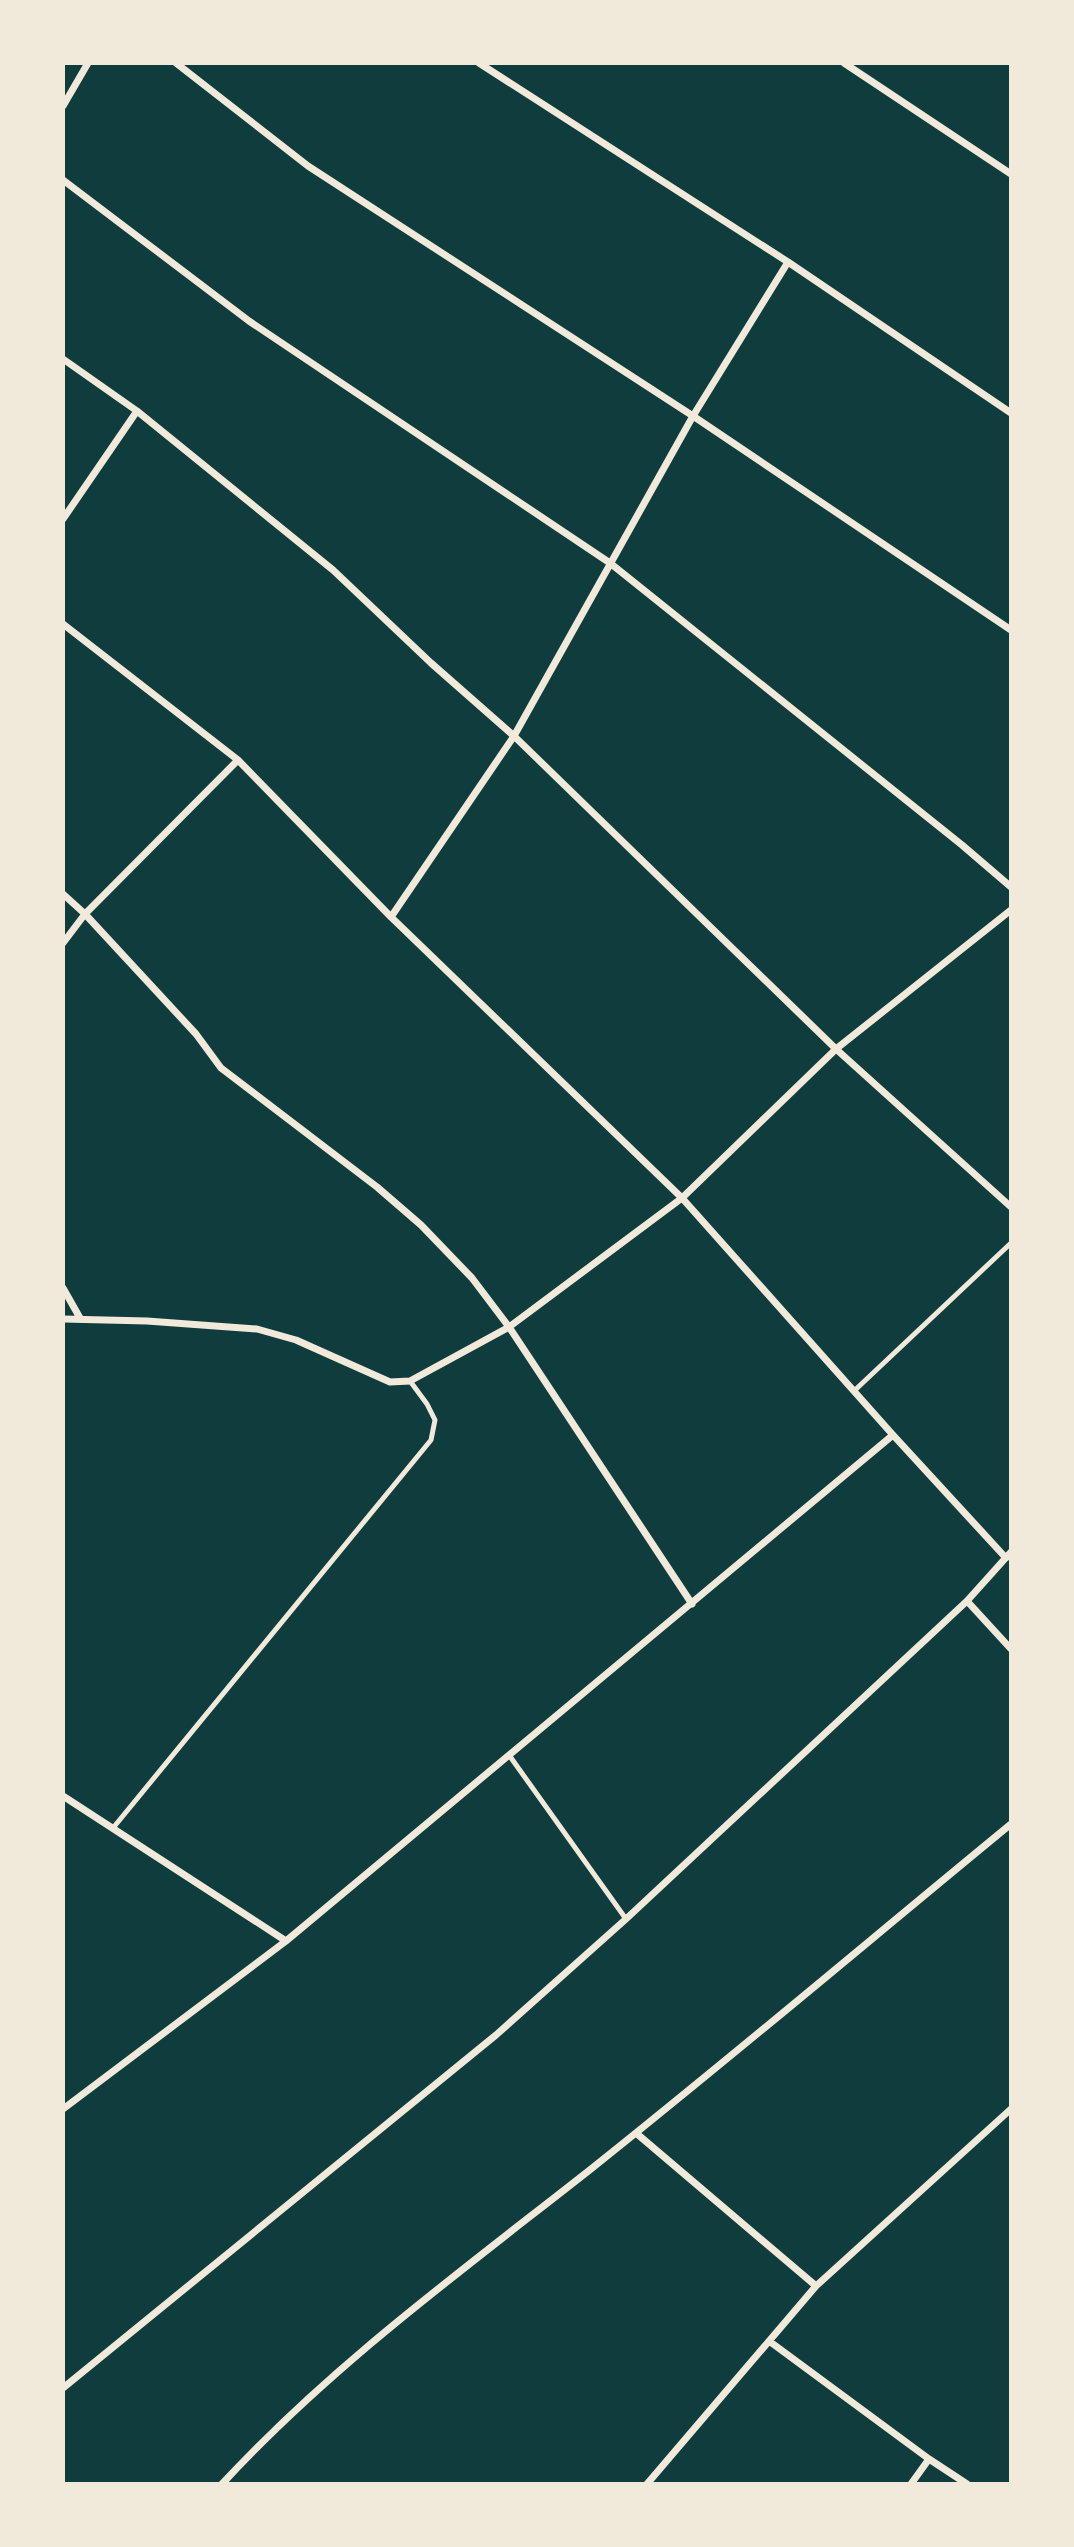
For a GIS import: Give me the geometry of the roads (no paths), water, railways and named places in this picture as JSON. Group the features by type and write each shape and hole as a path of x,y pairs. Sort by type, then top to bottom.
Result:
{"street":[{"path":"63,106 88,63"},
{"path":"176,63 308,166 693,416 1011,630"},
{"path":"479,63 788,261 1011,413"},
{"path":"844,63 1011,174"},
{"path":"63,180 249,321 610,563 1011,887"},
{"path":"391,917 514,736 693,416 788,261"},
{"path":"63,359 136,411 333,570 431,663 514,736 836,1049 1011,1207"},
{"path":"63,519 136,411"},
{"path":"63,624 238,760 391,917 682,1198 893,1435 1009,1555 967,1601 626,1919 496,2035 63,2388"},
{"path":"63,943 86,914 238,760"},
{"path":"63,894 86,914 196,1034 221,1068 377,1187 421,1225 472,1278 509,1327 692,1604"},
{"path":"63,1319 257,1329 296,1340 390,1382 410,1381 509,1327 682,1198 836,1049 1011,909"},
{"path":"63,1288 80,1318"},
{"path":"63,2109 286,1941 893,1435"},
{"path":"967,1601 1011,1649"},
{"path":"63,1796 286,1941"},
{"path":"222,2484 263,2440 364,2350 636,2133 1011,1824"},
{"path":"647,2484 816,2287 1011,2109"},
{"path":"636,2133 816,2287"},
{"path":"769,2341 967,2484"},
{"path":"911,2484 929,2459"}],"lane":[{"path":"854,1391 1011,1243"},
{"path":"113,1828 431,1440 435,1420 428,1404 410,1381"},
{"path":"509,1755 626,1919"}]}
